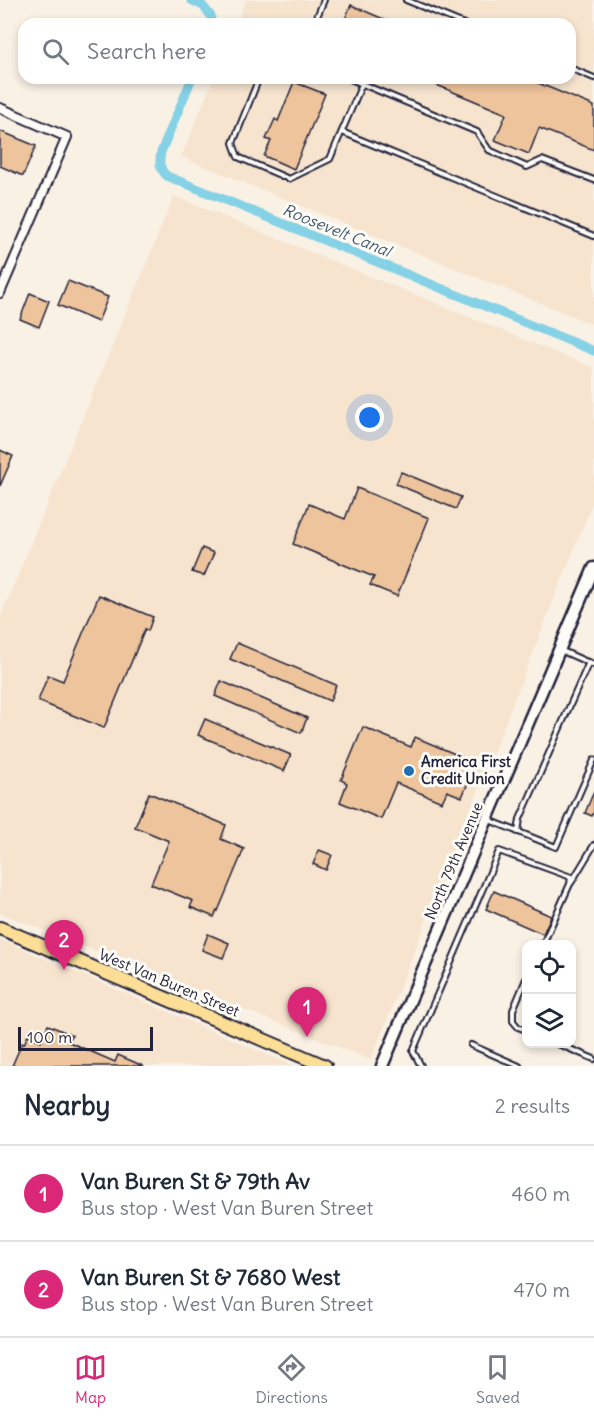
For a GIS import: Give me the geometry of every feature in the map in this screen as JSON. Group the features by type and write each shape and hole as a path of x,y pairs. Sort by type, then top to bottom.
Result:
{"main road":[{"name":"West Van Buren Street","path":"0,928 326,1066"}],"street":[{"path":"0,108 67,137 0,294"},
{"name":"North 79th Avenue","path":"382,1066 594,568"}],"lane":[{"path":"316,18 324,0"},
{"path":"406,0 450,18"},
{"path":"576,70 594,78"},
{"path":"258,84 233,143 238,157 289,179 330,159 362,84 477,132 489,150 527,167 542,160 594,180"},
{"path":"342,132 594,236"},
{"path":"559,650 594,665"},
{"path":"518,832 520,819 589,662"},
{"path":"488,820 556,847 594,760"},
{"path":"545,940 570,884 594,844"},
{"path":"421,1066 413,1052 499,851 566,874 571,877 570,884"},
{"path":"522,989 513,1010 513,1021 522,1028"},
{"path":"471,1045 519,1066"},
{"path":"568,1048 594,1059"}],"shaded area":[{"path":"246,0 594,0 594,325 181,157 211,84 576,84 576,18 238,18"},
{"path":"174,196 594,368 594,499 371,1060 0,913 0,618"},
{"path":"0,939 185,1019 294,1066 0,1066"}],"building":[{"path":"351,5 381,18 346,18"},
{"path":"293,84 325,94 294,169 264,156 271,141 266,139 275,119 278,121"},
{"path":"434,84 541,84 594,106 594,150 539,128 529,154 495,140 506,114"},
{"path":"0,131 36,146 23,176 0,166"},
{"path":"68,281 108,297 98,322 58,305"},
{"path":"30,293 49,301 39,327 20,319"},
{"path":"0,450 13,456 0,486"},
{"path":"401,472 461,497 456,509 396,484"},
{"path":"357,488 429,518 397,596 370,585 374,577 293,544 309,504 345,519"},
{"path":"202,548 214,553 204,576 192,572"},
{"path":"99,595 153,617 148,631 145,629 104,728 38,701 48,675 63,681"},
{"path":"237,643 336,685 330,701 230,659"},
{"path":"221,681 307,718 301,733 215,696"},
{"path":"205,719 291,755 284,771 198,735"},
{"name":"America First Credit Union","path":"363,727 411,747 415,737 462,757 460,761 475,767 462,797 447,791 442,802 396,783 381,819 340,802 347,783 341,780"},
{"path":"594,791 594,812 592,816 585,813"},
{"path":"149,793 226,825 221,839 244,849 214,917 190,907 193,901 151,884 169,841 135,827"},
{"path":"319,850 332,855 326,870 313,864"},
{"path":"494,891 551,916 543,934 486,909"},
{"path":"208,934 229,943 223,958 202,950"},
{"path":"48,1025 72,1035 69,1042 115,1062 118,1055 143,1066 12,1066 28,1035 41,1041"}],"waterway":[{"name":"Roosevelt Canal","path":"191,0 203,6 211,18"},
{"name":"Roosevelt Canal","path":"189,84 161,152 160,165 167,176 594,351"}],"place":[{"name":"America First Credit Union","path":"409,771"},
{"name":"Van Buren St & 7680 West","path":"64,970"},
{"name":"Van Buren St & 79th Av","path":"307,1037"}]}
